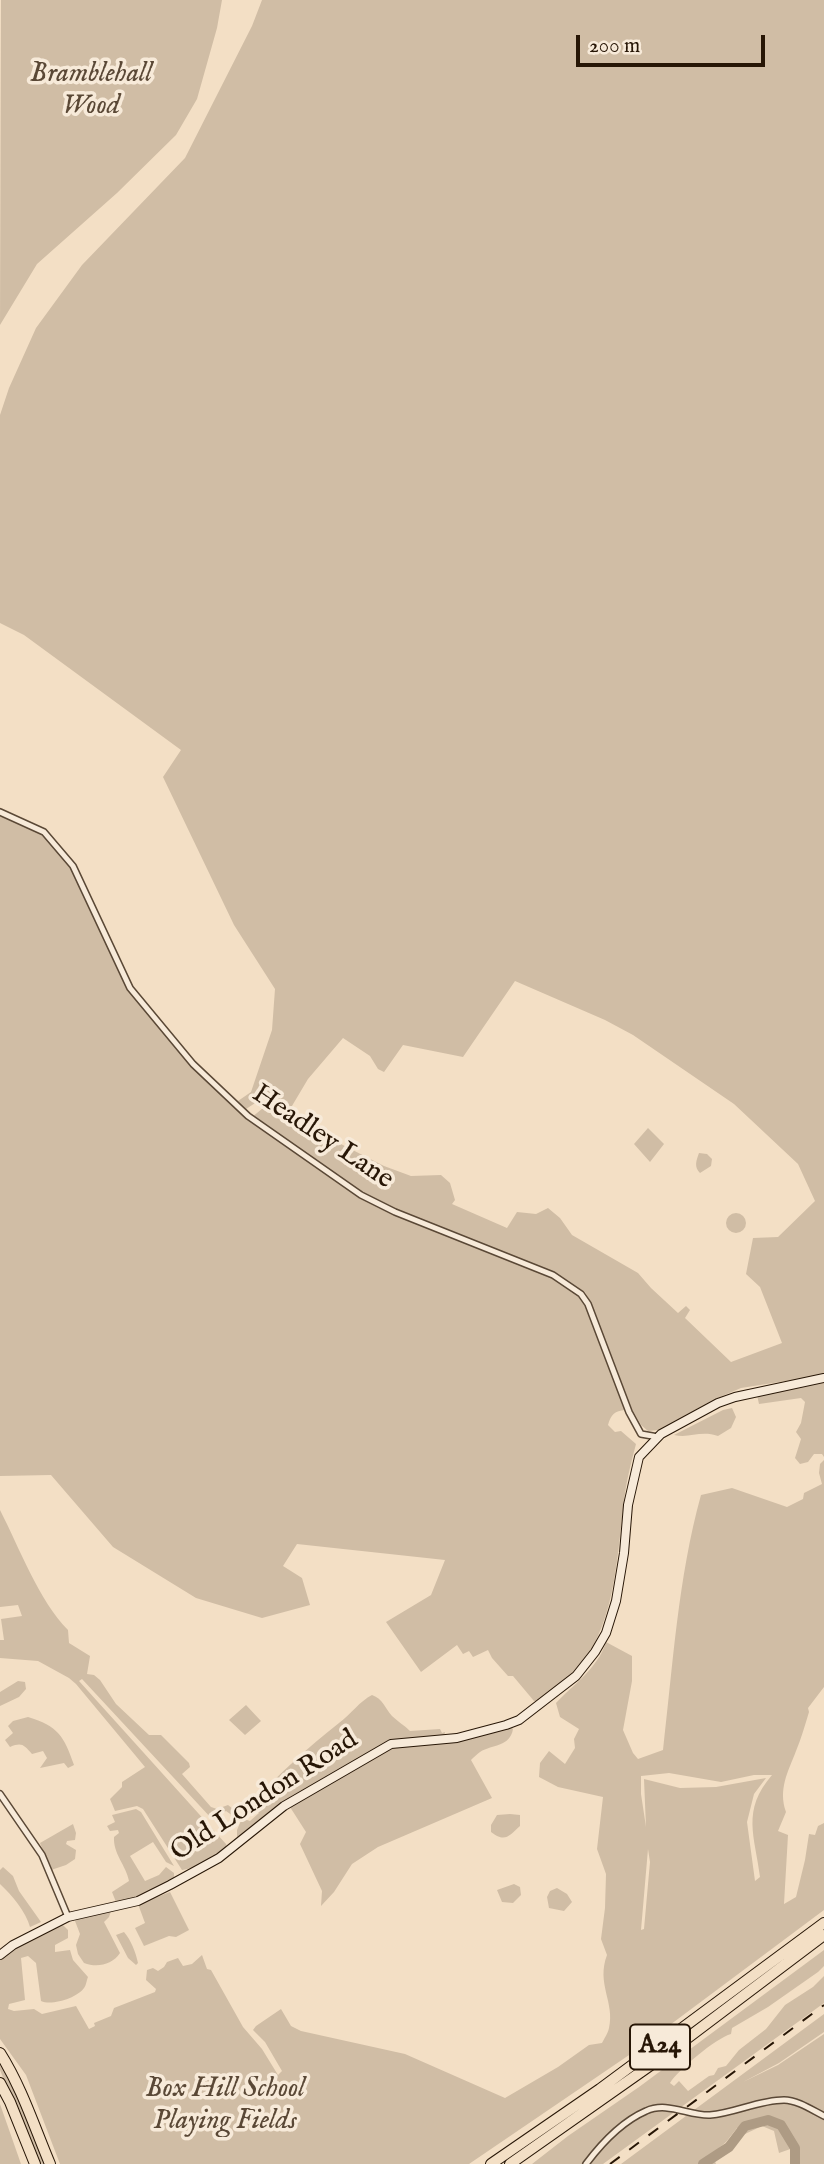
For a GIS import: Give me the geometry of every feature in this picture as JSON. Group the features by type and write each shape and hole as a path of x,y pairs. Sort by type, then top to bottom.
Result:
{"highway":[{"name":"A24","path":"491,2164 600,2090 824,1923"},
{"name":"A24","path":"510,2164 665,2054 824,1935"},
{"path":"0,2053 11,2070 50,2164"},
{"path":"0,2083 34,2164"}],"main road":[{"name":"Old London Road","path":"0,1955 13,1945 68,1917 138,1901 170,1885 219,1858 284,1806 391,1744 457,1738 519,1720 565,1686 586,1666 606,1633 616,1601 639,1457 658,1437 711,1407 735,1397 824,1378"}],"street":[{"name":"Headley Lane","path":"0,812 44,832 73,866 130,988 193,1064 248,1116 361,1195 395,1212 553,1275 581,1294 588,1304 629,1412 641,1434 658,1437"},
{"path":"0,1794 41,1856 68,1917"},
{"path":"586,2164 597,2148 631,2119 648,2109 664,2107 709,2115 786,2100 824,2116"}],"green space":[{"name":"Bramblehall Wood","path":"1,0 222,0 197,99 176,135 117,193 37,264 0,325"},
{"path":"262,0 824,0 824,1375 741,1388 659,1430 648,1431 641,1425 629,1404 585,1292 554,1274 388,1207 330,1176 395,1214 553,1277 585,1304 625,1410 614,1414 608,1425 615,1432 621,1431 636,1444 626,1487 616,1571 606,1616 587,1657 572,1676 538,1702 534,1701 513,1676 508,1676 488,1650 473,1657 469,1651 463,1654 457,1645 421,1672 386,1622 431,1595 445,1560 297,1544 283,1566 302,1578 310,1605 262,1618 196,1598 113,1547 51,1475 0,1476 0,812 44,832 73,866 130,988 193,1064 251,1118 263,1108 272,1111 281,1101 272,1092 246,1109 238,1101 251,1092 272,1030 275,989 234,925 163,777 181,750 24,635 0,623 0,415 9,388 36,328 82,265 185,158 252,26","holes":["515,981 633,1035 734,1104 798,1164 815,1201 778,1237 753,1238 746,1274 760,1287 782,1343 731,1362 685,1318 690,1310 686,1306 678,1313 638,1273 572,1235 560,1218 548,1208 536,1214 517,1212 507,1228 452,1204 455,1200 450,1183 441,1175 411,1176 384,1166 286,1116 308,1079 343,1038 370,1056 378,1069 384,1072 403,1045 463,1057"]},
{"path":"648,1128 664,1144 650,1162 634,1144"},
{"path":"699,1153 707,1154 712,1159 711,1166 700,1173 696,1164"},
{"path":"732,1213 740,1213 746,1223 740,1233 732,1233 726,1227 726,1219"},
{"path":"824,1380 824,1457 822,1454 814,1454 808,1462 800,1464 795,1458 801,1439 796,1432 801,1423 805,1402 801,1398 759,1404 757,1395"},
{"path":"732,1408 736,1417 731,1428 718,1436 674,1435 723,1410"},
{"name":"Box Hill School Playing Fields","path":"824,1460 824,1687 808,1708 803,1732 785,1781 783,1796 786,1812 778,1831 788,1835 784,1904 796,1897 809,1834 815,1835 818,1826 824,1823 824,1910 635,2051 469,2164 60,2164 26,2075 0,2039 0,1959 13,1948 62,1924 68,1930 68,1938 55,1945 55,1952 70,1950 73,1960 88,1977 85,1987 81,1992 64,2000 41,2001 36,1963 28,1956 21,1958 25,2000 9,2004 8,2009 34,2009 42,2014 76,2006 89,2029 95,2026 94,2023 111,2016 114,2008 155,1992 156,1989 146,1980 147,1970 153,1968 158,1971 167,1962 178,1958 183,1966 192,1964 202,1955 207,1969 211,1970 243,2027 262,2049 278,2075 282,2071 265,2042 253,2030 281,2009 291,2026 301,2031 405,2054 505,2098 589,2045 602,2043 610,2019 604,1984 607,1955 601,1939 606,1874 597,1849 603,1797 558,1787 539,1777 540,1763 549,1751 565,1764 575,1748 574,1739 579,1729 560,1717 556,1703 591,1668 606,1642 632,1656 632,1681 623,1730 633,1753 638,1759 663,1750 682,1590 701,1495 732,1488 787,1507 803,1499 804,1493 822,1484 820,1464","holes":["669,1773 721,1782 754,1775 772,1775 762,1788 753,1812 753,1836 760,1877 755,1881 747,1822 754,1794 766,1778 716,1787 680,1788 644,1779 646,1827 641,1776","648,1849 650,1862 644,1929 641,1930"]},
{"path":"0,1510 39,1589 68,1630 69,1643 90,1656 87,1674 100,1680 116,1704 149,1735 161,1735 189,1763 190,1767 182,1774 211,1807 217,1809 228,1805 237,1812 236,1818 226,1811 215,1814 212,1819 82,1679 79,1681 226,1844 227,1848 223,1852 197,1867 182,1870 143,1809 137,1806 115,1811 110,1799 122,1787 122,1782 145,1767 76,1684 38,1661 0,1658 0,1640 4,1640 1,1619 22,1616 18,1605 0,1607"},
{"path":"18,1681 25,1682 26,1689 19,1697 0,1706 0,1692"},
{"path":"372,1695 410,1731 440,1729 442,1733 445,1732 444,1737 389,1741 318,1784 293,1795 237,1838 237,1830 243,1816 250,1821 259,1813 251,1804 304,1752"},
{"path":"246,1705 261,1721 245,1735 229,1720"},
{"path":"28,1717 53,1728 63,1739 74,1765 68,1768 64,1763 40,1768 47,1758 43,1751 32,1754 22,1745 10,1747 5,1740 13,1733 8,1726 13,1721"},
{"path":"511,1727 511,1735 505,1742 485,1749 471,1760 492,1798 378,1847 352,1864 334,1892 321,1906 322,1891 300,1844 306,1832 290,1807 392,1748 457,1741"},
{"path":"136,1809 141,1812 174,1866 166,1862 153,1842 130,1856 145,1881 159,1875 166,1867 174,1873 174,1878 142,1895 116,1902 112,1892 129,1881 114,1843 118,1830 110,1831 107,1826 115,1822 112,1815"},
{"path":"497,1815 520,1815 520,1826 503,1838 491,1832 491,1825"},
{"path":"73,1824 75,1840 67,1841 66,1844 76,1850 75,1859 51,1870 40,1843"},
{"path":"3,1867 13,1876 19,1891 41,1922 30,1927 18,1904 0,1884 0,1870"},
{"path":"514,1884 520,1887 521,1895 513,1903 502,1902 497,1890"},
{"path":"557,1888 567,1894 572,1902 564,1911 549,1908 547,1897 550,1891"},
{"path":"170,1892 189,1930 176,1937 169,1936 144,1946 135,1928 145,1923 138,1904"},
{"path":"111,1911 104,1922 120,1953 104,1964 84,1963 76,1945 80,1934 75,1921"},
{"path":"124,1932 135,1951 138,1963 136,1965 128,1958 116,1935"},
{"path":"824,1950 824,1966 818,1972 732,2028 731,2034 698,2055 670,2083 674,2086 679,2081 688,2091 714,2075 718,2068 726,2066 739,2050 766,2029 785,2005 813,1987 824,1976 824,2003 603,2164 532,2164 568,2136"},
{"path":"824,2014 824,2032 779,2063 743,2082 778,2065 824,2034 824,2164 799,2164 796,2147 779,2153 774,2131 762,2126 745,2134 737,2128 712,2154 716,2164 621,2164"},
{"path":"0,2062 20,2098 46,2164 38,2164 0,2070"},
{"path":"0,2104 21,2164 0,2164"}],"waterway":[{"path":"703,2164 729,2147 745,2126 768,2120 781,2125 795,2148 795,2164"}],"railway":[{"path":"610,2164 824,2005"}]}
